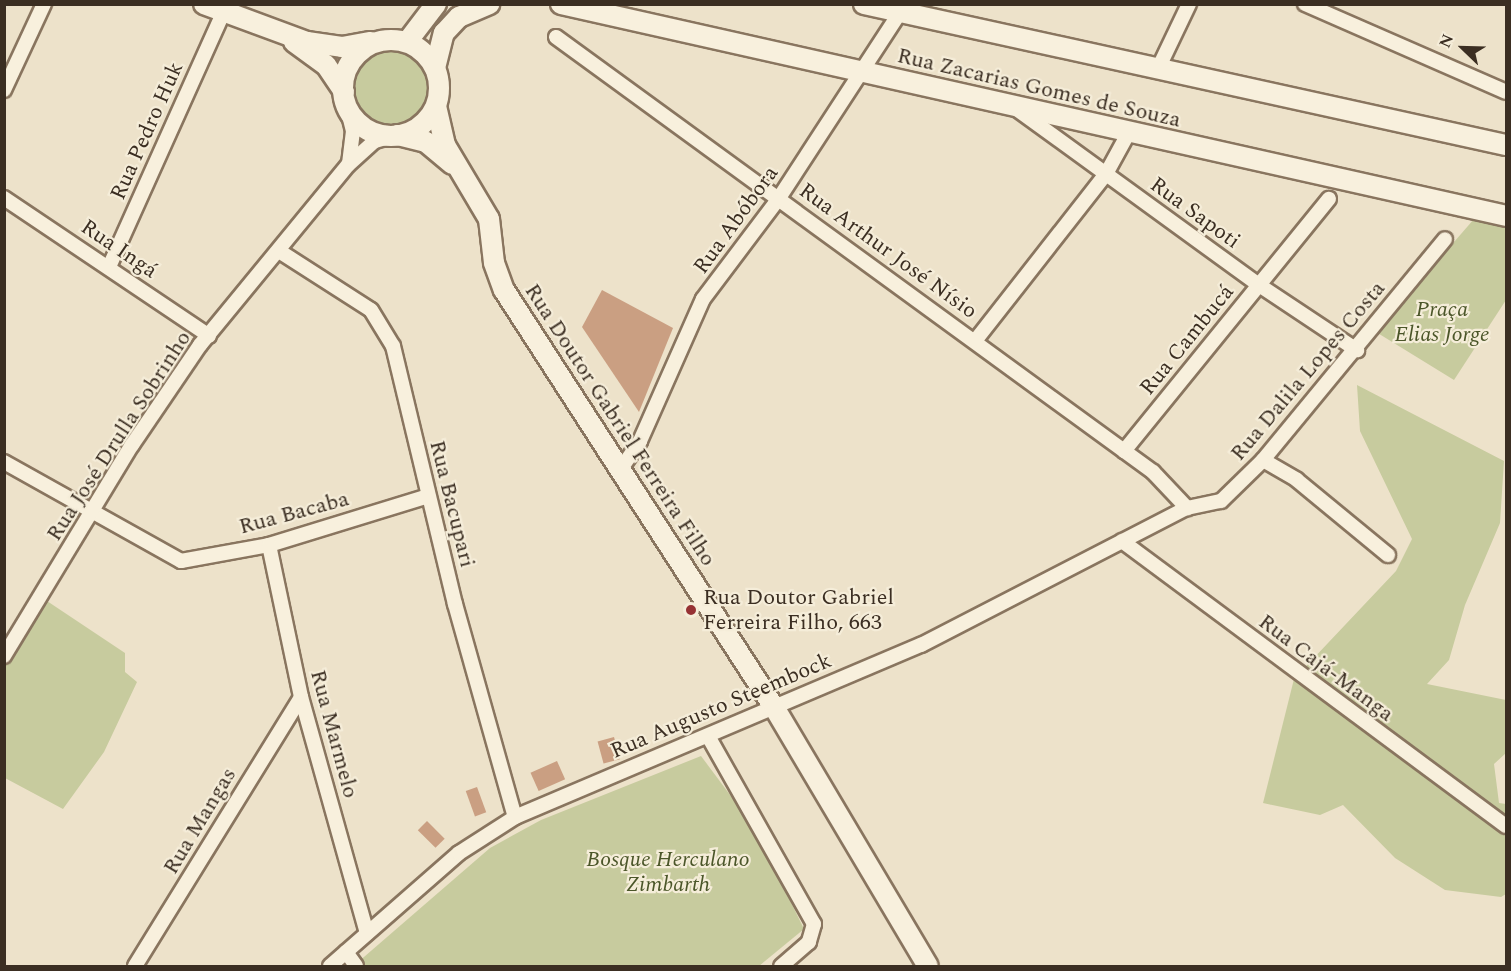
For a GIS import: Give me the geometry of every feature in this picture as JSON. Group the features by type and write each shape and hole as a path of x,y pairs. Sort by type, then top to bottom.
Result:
{"main road":[{"path":"204,4 290,38 342,47 383,40 406,42 418,48 435,68"},
{"path":"406,42 436,4"},
{"path":"290,38 326,65 345,100 374,132 395,136 421,126 436,106 439,87 435,68 444,33 459,17 489,4"},
{"name":"Rua Zacarias Gomes de Souza","path":"561,4 1506,216"},
{"name":"Rua Zacarias Gomes de Souza","path":"864,4 903,9 1158,69 1506,145"},
{"path":"345,100 354,59 383,40"},
{"name":"Rua Doutor Gabriel Ferreira Filho","path":"436,106 445,144 467,176 489,219 494,263 504,290 774,707 928,966"},
{"name":"Rua Doutor Gabriel Ferreira Filho","path":"395,136 426,142 467,176"}],"street":[{"path":"4,90 44,4"},
{"path":"1158,69 1189,4"},
{"path":"1305,4 1506,92"},
{"name":"Rua Abóbora","path":"620,470 640,441 703,299 779,198 864,73 903,9"},
{"name":"Rua Pedro Huk","path":"109,267 223,13"},
{"name":"Rua Arthur José Nísio","path":"556,37 1153,472 1187,508"},
{"path":"345,100 353,131 348,165"},
{"name":"Rua Sapoti","path":"1012,106 1259,285 1357,350"},
{"path":"975,341 1106,174 1129,132"},
{"name":"Rua José Drulla Sobrinho","path":"4,656 132,445 209,336 348,165 375,141 395,136"},
{"name":"Rua Ingá","path":"4,198 209,336"},
{"name":"Rua Cambucá","path":"1124,451 1329,199"},
{"name":"Rua Dalila Lopes Costa","path":"1187,508 1221,501 1263,460 1357,350 1445,239"},
{"name":"Rua Bacupari","path":"279,251 371,310 393,346 428,496 515,817"},
{"path":"1263,460 1297,480 1388,555"},
{"path":"4,462 92,514"},
{"name":"Rua Bacaba","path":"92,514 170,557 182,561 269,545 428,496"},
{"name":"Rua Augusto Steembock","path":"330,966 459,853 515,817 921,645 1187,508"},
{"name":"Rua Cajá-Manga","path":"1122,541 1506,826"},
{"name":"Rua Marmelo","path":"269,545 301,696 367,933"},
{"name":"Rua Mangas","path":"135,966 301,696"},
{"path":"708,736 814,924 809,942 781,966"},
{"path":"345,952 356,966"}],"green space":[{"path":"383,48 399,48 413,54 424,65 430,79 430,95 424,109 413,120 399,126 383,126 369,120 358,109 352,95 352,79 358,65 369,54"},
{"name":"Praça Elias Jorge","path":"1474,219 1506,224 1506,300 1454,380 1376,332"},
{"path":"1357,385 1504,461 1500,523 1465,605 1449,660 1427,684 1506,700 1506,753 1494,764 1499,803 1506,804 1506,894 1501,897 1445,890 1395,858 1343,805 1320,815 1263,803 1294,679 1396,571 1412,539 1360,431"},
{"path":"41,597 125,653 125,672 137,682 104,752 63,809 5,778 4,656"},
{"name":"Bosque Herculano Zimbarth","path":"701,756 754,827 804,929 759,966 360,966 357,963 490,848 541,820"}],"building":[{"path":"602,290 673,328 639,412 582,327"},
{"path":"614,737 620,759 604,764 598,741"},
{"path":"557,761 565,779 539,791 531,773"},
{"path":"477,787 486,812 475,816 466,791"},
{"path":"427,821 445,839 435,848 418,830"}],"place":[{"name":"Rua Doutor Gabriel Ferreira Filho, 663","path":"691,610"}]}
